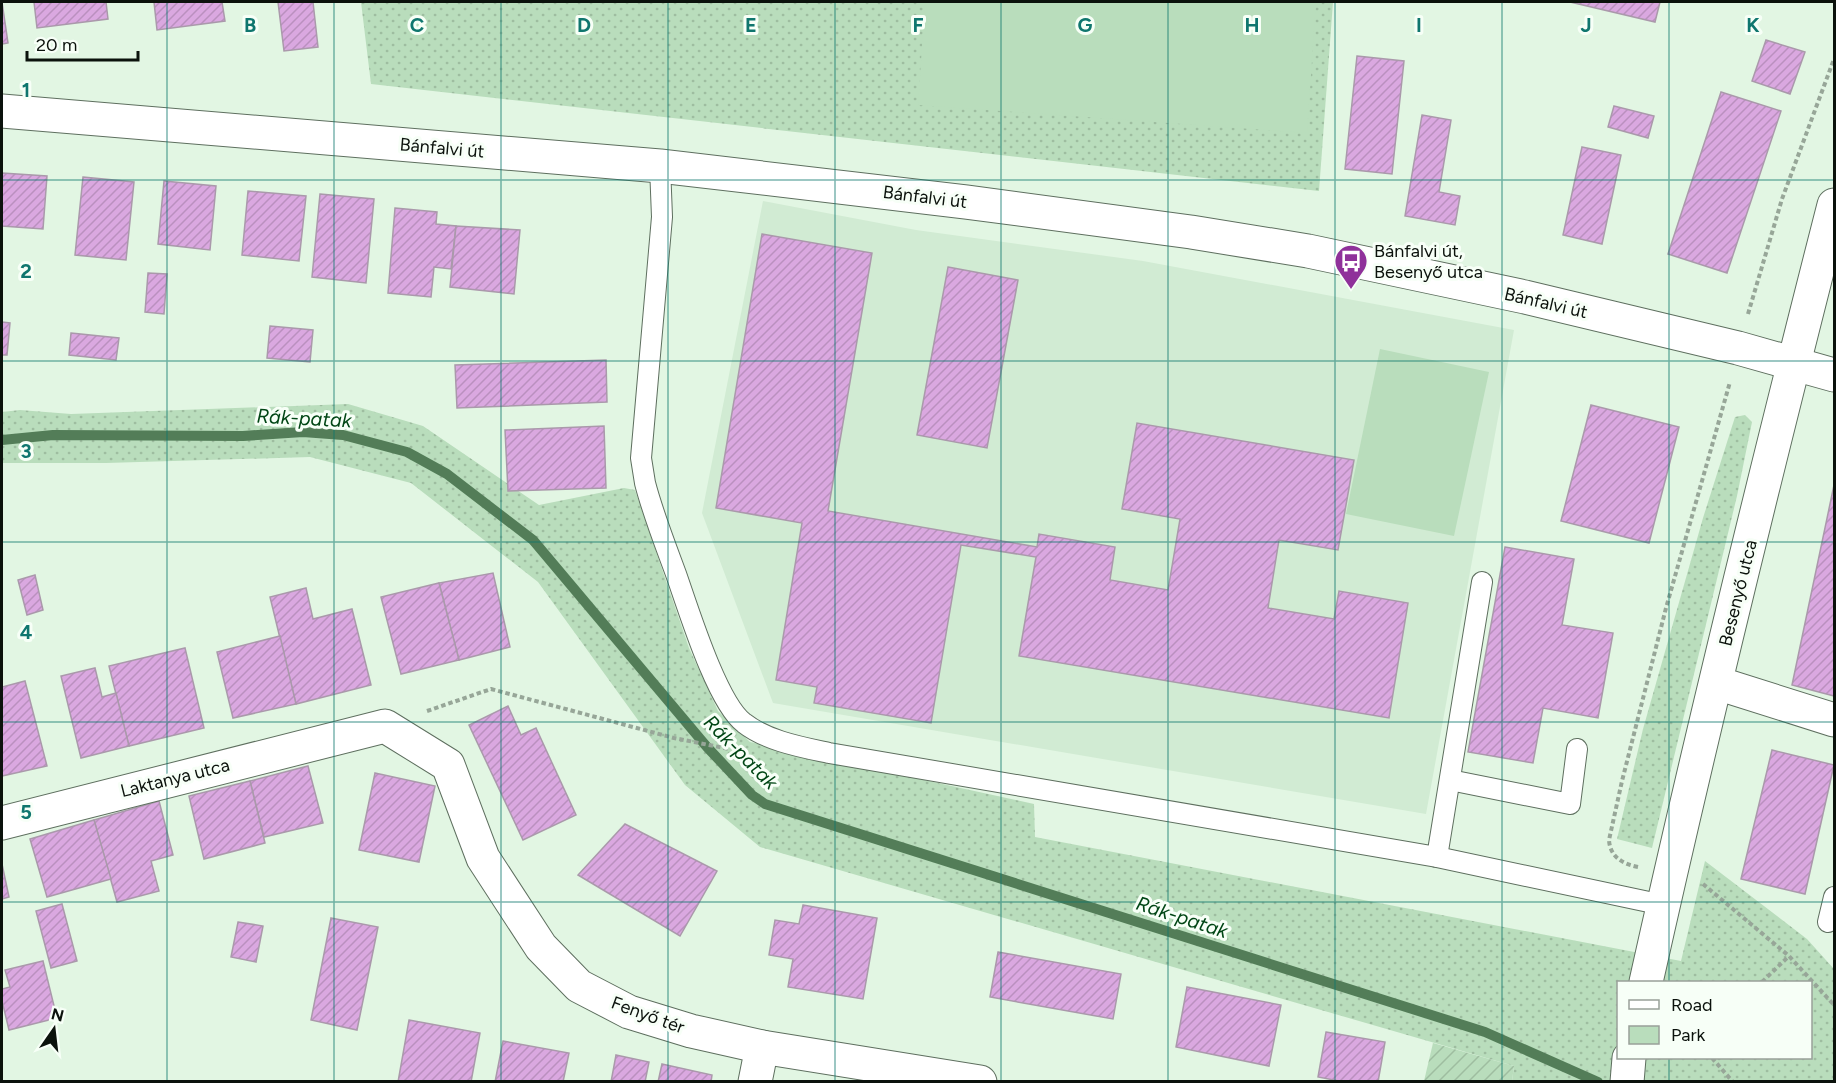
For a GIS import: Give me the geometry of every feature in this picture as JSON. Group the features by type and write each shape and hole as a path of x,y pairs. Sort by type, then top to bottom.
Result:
{"street":[{"name":"Bánfalvi út","path":"2,111 660,166 978,203 1191,232 1285,247 1525,297 1738,348 1834,375"},
{"name":"Besenyő utca","path":"1646,981 1666,890 1793,364 1834,205"},
{"path":"1717,683 1834,720"},
{"name":"Laktanya utca","path":"2,823 385,726"},
{"name":"Fenyő tér","path":"385,726 448,765 483,858 541,947 579,986 629,1012 691,1031 762,1047 980,1082"},
{"path":"755,1082 762,1047"},
{"path":"1626,1082 1629,1059"}],"lane":[{"path":"660,166 662,217 641,458 645,483 696,630 731,709 744,724 790,744 829,753 1437,857 1666,890"},
{"path":"1437,857 1482,582"},
{"path":"1450,780 1570,804 1577,749"},
{"path":"1828,922 1834,897"}],"path":[{"path":"1834,59 1782,199 1738,348 1661,629 1622,781 1610,840 1611,850 1624,864 1666,890 1702,883 1789,956 1834,1005"},
{"path":"385,726 491,688 674,738 728,749"},
{"path":"1763,981 1789,956"},
{"path":"1713,1059 1733,1082"}],"shaded area":[{"path":"763,201 916,230 1143,261 1514,330 1426,814 773,703 702,513"}],"green space":[{"path":"361,2 1333,2 1319,191 371,84"},
{"path":"925,2 1316,2 1307,133 918,105"},
{"path":"1380,349 1489,372 1454,536 1346,514"},
{"path":"348,404 423,426 539,505 624,488 635,490 689,648 718,711 750,742 1034,804 1035,837 1681,961 1705,861 1807,939 1834,969 1834,1081 1512,1081 1514,1066 760,847 685,785 538,582 411,483 310,457 106,463 2,463 2,412 20,410 71,414"},
{"path":"1745,415 1752,422 1737,496 1652,848 1617,839 1643,729 1703,518 1735,417"},
{"path":"1433,1043 1514,1066 1512,1081 1424,1081"}],"building":[{"path":"2,2 8,43 2,44"},
{"path":"34,2 106,2 108,19 37,28"},
{"path":"154,2 222,2 225,21 157,30"},
{"path":"278,2 313,2 318,47 284,51"},
{"path":"1570,2 1660,2 1655,22"},
{"path":"1766,40 1805,52 1790,94 1752,81"},
{"path":"1357,56 1404,61 1392,174 1345,169"},
{"path":"1721,92 1781,111 1727,273 1668,254"},
{"path":"1614,106 1654,116 1648,138 1608,127"},
{"path":"1422,115 1451,120 1439,192 1460,196 1455,225 1405,216"},
{"path":"1582,147 1621,155 1602,244 1563,235"},
{"path":"2,173 47,176 43,229 2,226"},
{"path":"83,177 134,182 126,260 75,255"},
{"path":"164,181 216,186 210,250 158,244"},
{"path":"248,191 306,196 299,261 242,255"},
{"path":"320,194 374,199 366,283 312,277"},
{"path":"395,208 437,212 436,224 456,226 451,269 434,267 431,297 388,293"},
{"path":"456,226 520,230 514,294 450,287"},
{"path":"762,234 872,253 828,511 1037,547 1039,534 1115,547 1110,580 1168,590 1180,519 1122,509 1137,423 1354,460 1338,550 1279,540 1268,608 1334,619 1339,591 1408,603 1389,718 1019,656 1036,557 961,545 931,723 814,703 817,687 776,680 802,523 716,508"},
{"path":"948,267 1018,280 987,448 917,435"},
{"path":"148,273 167,274 164,314 145,312"},
{"path":"2,322 10,323 7,355 2,355"},
{"path":"270,326 313,330 310,362 267,358"},
{"path":"71,333 119,338 116,360 69,355"},
{"path":"606,360 607,402 457,408 455,365"},
{"path":"1591,405 1679,427 1649,543 1561,521"},
{"path":"604,426 606,488 508,491 505,430"},
{"path":"1834,485 1834,696 1792,685"},
{"path":"1505,547 1574,559 1562,625 1613,633 1598,718 1543,708 1533,763 1468,752"},
{"path":"493,573 510,647 459,660 439,583"},
{"path":"35,575 43,610 27,615 18,580"},
{"path":"439,583 459,660 401,674 381,597"},
{"path":"306,588 313,619 352,609 371,685 296,704 270,597"},
{"path":"280,636 296,704 233,718 217,652"},
{"path":"185,648 204,728 129,746 109,666"},
{"path":"95,668 102,697 116,693 129,746 81,758 61,676"},
{"path":"25,681 47,766 2,776 2,687"},
{"path":"508,706 521,735 536,728 576,815 523,840 469,725"},
{"path":"1772,750 1834,765 1805,894 1741,879"},
{"path":"308,766 323,823 264,837 250,781"},
{"path":"375,773 435,786 419,862 359,850"},
{"path":"250,781 265,843 204,859 189,796"},
{"path":"159,801 173,855 151,861 159,891 117,902 94,820"},
{"path":"94,820 111,879 47,897 30,839"},
{"path":"625,824 717,871 680,936 578,875"},
{"path":"2,864 9,897 2,899"},
{"path":"62,904 77,961 51,968 36,911"},
{"path":"803,905 877,918 863,999 788,987 793,959 769,955 775,920 799,924"},
{"path":"331,918 378,927 357,1030 311,1020"},
{"path":"238,922 263,926 256,962 231,957"},
{"path":"998,952 1121,974 1113,1019 990,997"},
{"path":"43,961 57,1018 9,1030 2,1001 2,989 10,987 5,970"},
{"path":"1187,987 1281,1005 1269,1066 1176,1047"},
{"path":"409,1020 480,1033 471,1082 398,1082"},
{"path":"1326,1032 1385,1042 1378,1082 1344,1082 1318,1077"},
{"path":"503,1041 569,1053 563,1082 495,1082"},
{"path":"616,1055 649,1062 645,1082 611,1082"},
{"path":"662,1064 712,1075 711,1082 658,1082"}],"waterway":[{"name":"Rák-patak","path":"2,440 53,435 243,436 303,432 343,435 407,452 447,474 533,540 707,747 752,795 765,804 1485,1032 1598,1082"}],"place":[{"name":"Bánfalvi út, Besenyő utca","path":"1351,290"}]}
